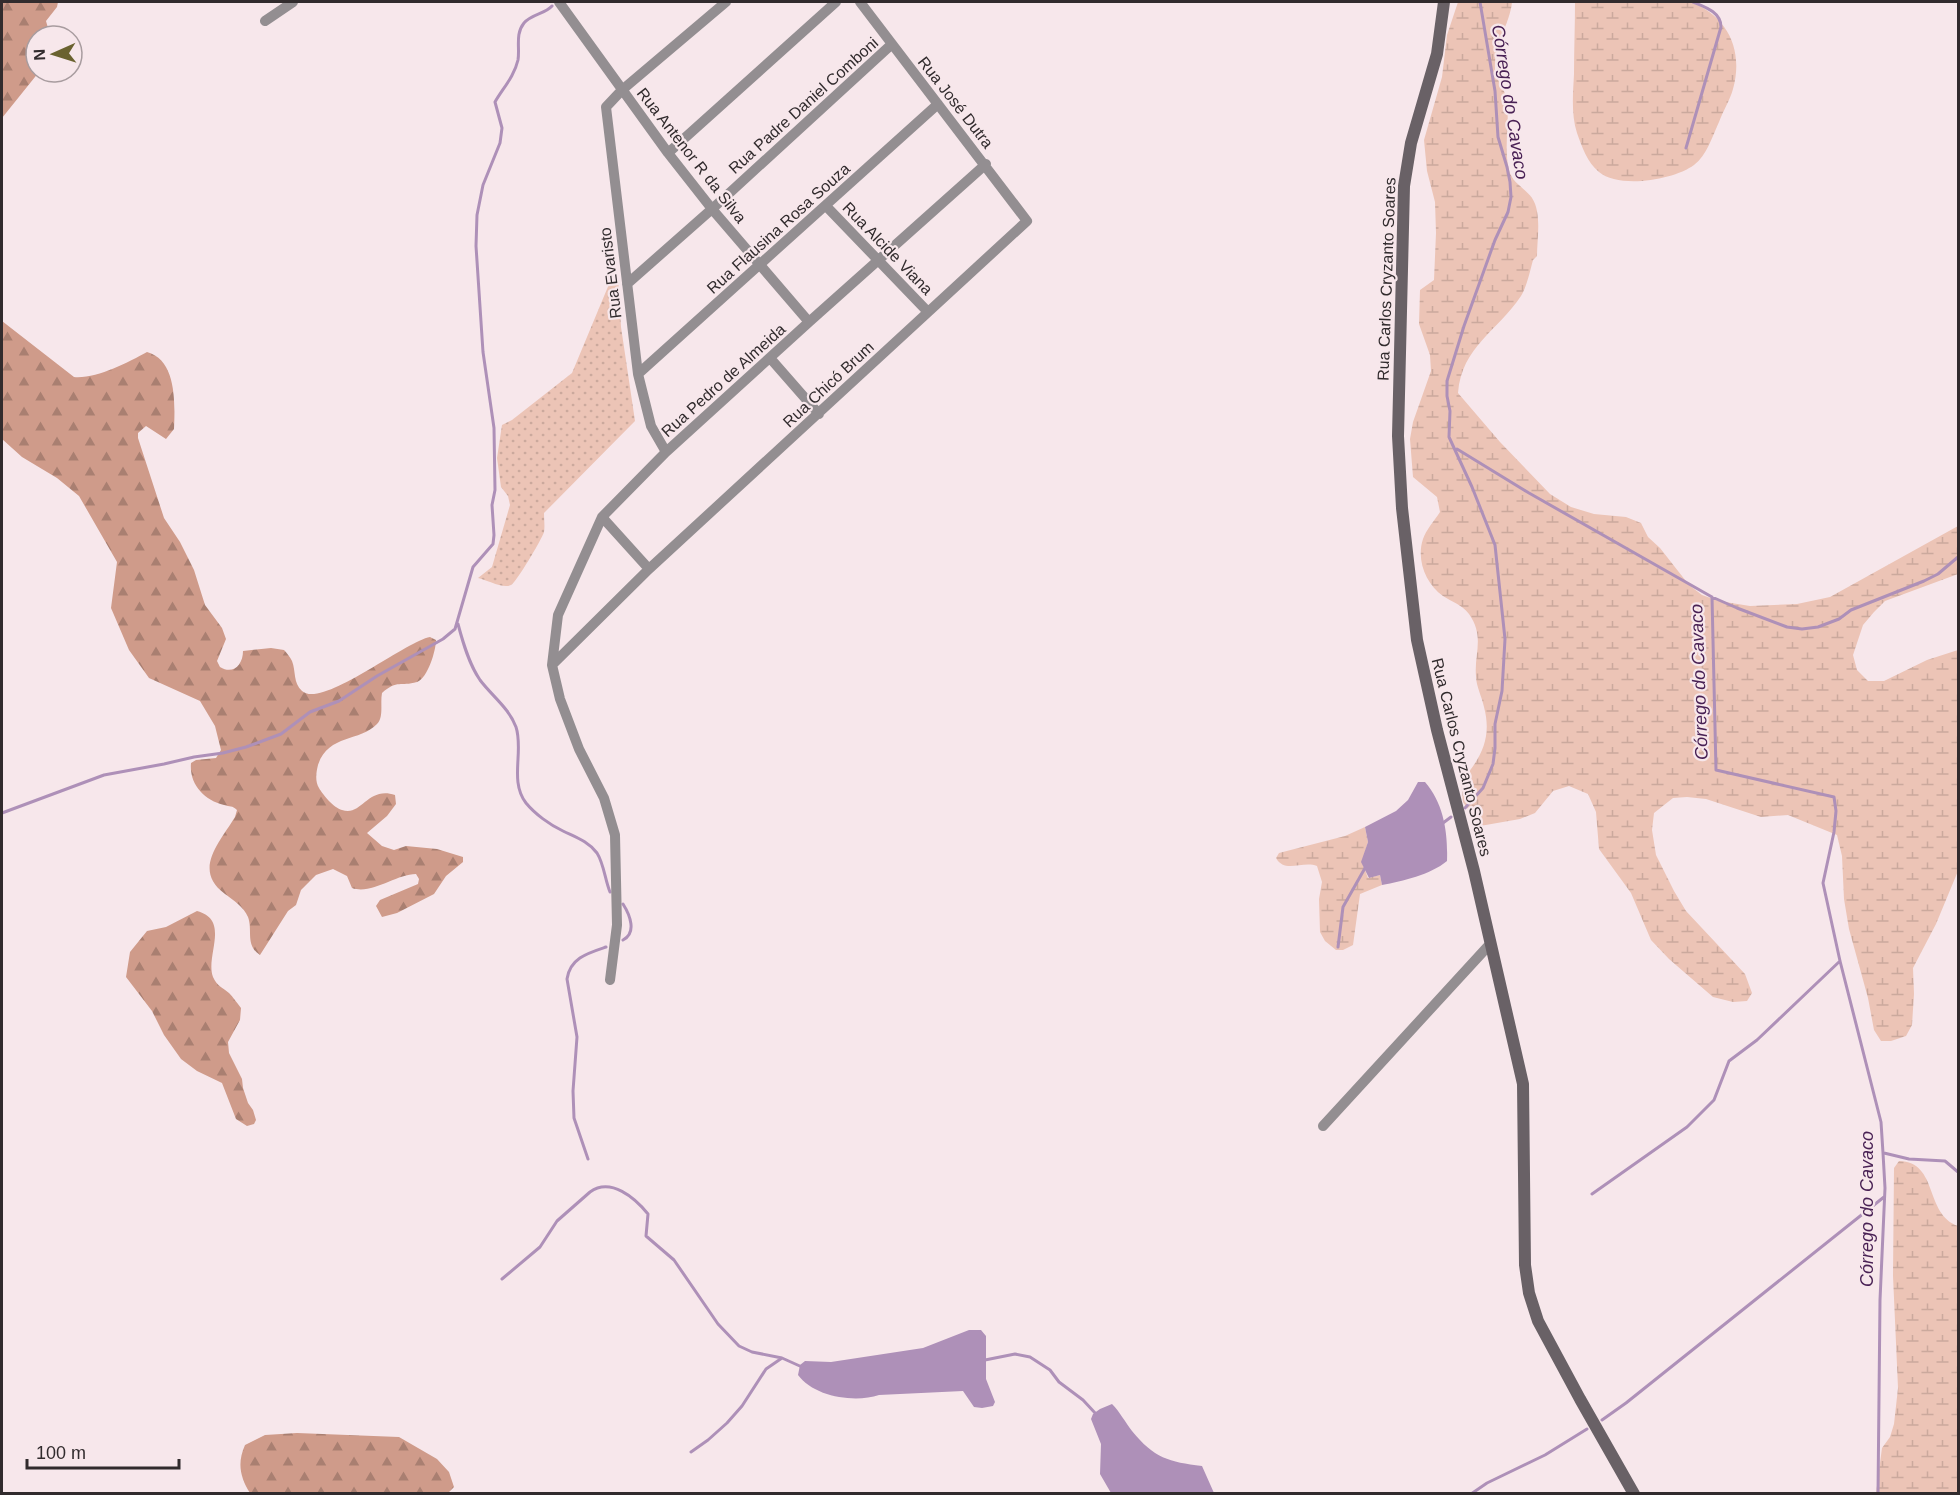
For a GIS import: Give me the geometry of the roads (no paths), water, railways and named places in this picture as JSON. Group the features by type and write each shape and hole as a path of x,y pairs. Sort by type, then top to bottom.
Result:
{"street":[{"path":"265,21 292,2"},
{"name":"Rua Antenor R da Silva","path":"559,2 594,47 668,153 712,209 809,322"},
{"path":"622,90 726,2"},
{"path":"668,153 836,2"},
{"name":"Rua José Dutra","path":"860,2 1028,221"},
{"name":"Rua Carlos Cryzanto Soares","path":"1444,2 1437,54 1411,142 1404,186 1398,436 1401,498 1417,640 1523,1084 1525,1265 1529,1293 1543,1330 1634,1494"},
{"name":"Rua Padre Daniel Comboni","path":"627,284 892,44"},
{"name":"Rua Evaristo","path":"622,90 606,107 627,284 638,374 651,426 666,452"},
{"name":"Rua Flausina Rosa Souza","path":"638,374 938,104"},
{"name":"Rua Pedro de Almeida","path":"552,665 558,615 602,517 666,452 986,165"},
{"name":"Rua Alcide Viana","path":"826,206 928,312"},
{"name":"Rua Chicó Brum","path":"552,665 649,569 1028,221"},
{"path":"770,358 819,414"},
{"path":"602,517 649,569"},
{"path":"552,665 560,699 579,749 604,798 615,835 617,925 610,980"},
{"path":"1323,1125 1491,943"}],"waterway":[{"name":"Córrego do Cavaco","path":"1465,808 1483,788 1493,764 1495,724 1502,691 1505,639 1495,545 1449,437 1450,411 1447,396 1447,381 1464,326 1495,240 1508,212 1511,197 1507,167 1498,137 1495,91 1480,2"},
{"path":"1686,148 1721,27 1715,14 1693,2"},
{"path":"2,813 104,775 223,753 281,734 310,712 339,701 377,676 443,639 455,629 473,567 493,544 494,535 492,505 495,490 494,428 483,352 476,246 477,215 483,185 500,143 502,128 495,102 516,66 521,27 527,20 552,6"},
{"name":"Córrego do Cavaco","path":"1457,449 1529,493 1712,597 1787,627 1802,629 1818,627 1839,619 1851,610 1938,574 1958,557"},
{"name":"Córrego do Cavaco","path":"1712,597 1716,770 1834,797 1836,811 1834,832 1823,883 1840,961 1881,1122 1883,1153 1885,1188 1880,1300 1878,1494"},
{"path":"458,624 476,674 505,708 516,727 519,746 518,785 526,803 558,829 590,845 601,862 610,892"},
{"path":"1443,823 1451,817"},
{"path":"1338,947 1343,907 1365,868"},
{"path":"623,904 630,918 631,928 630,933 623,940"},
{"path":"588,1159 574,1118 573,1091 577,1037 567,979 576,961 606,947"},
{"path":"1592,1194 1687,1127 1714,1100 1729,1061 1757,1040 1840,961"},
{"path":"1884,1153 1909,1159 1945,1161 1958,1172"},
{"path":"502,1279 540,1247 557,1221 590,1192 598,1188 614,1188 629,1196 648,1214 646,1236 674,1260 718,1324 739,1346 752,1352 782,1358 802,1367"},
{"path":"1602,1420 1884,1197"},
{"path":"985,1360 1015,1354 1030,1357 1050,1370 1059,1382 1083,1400 1096,1414"},
{"path":"691,1452 727,1423 742,1406 766,1369 782,1358"},
{"path":"1471,1494 1487,1483 1545,1455 1587,1429"}]}
